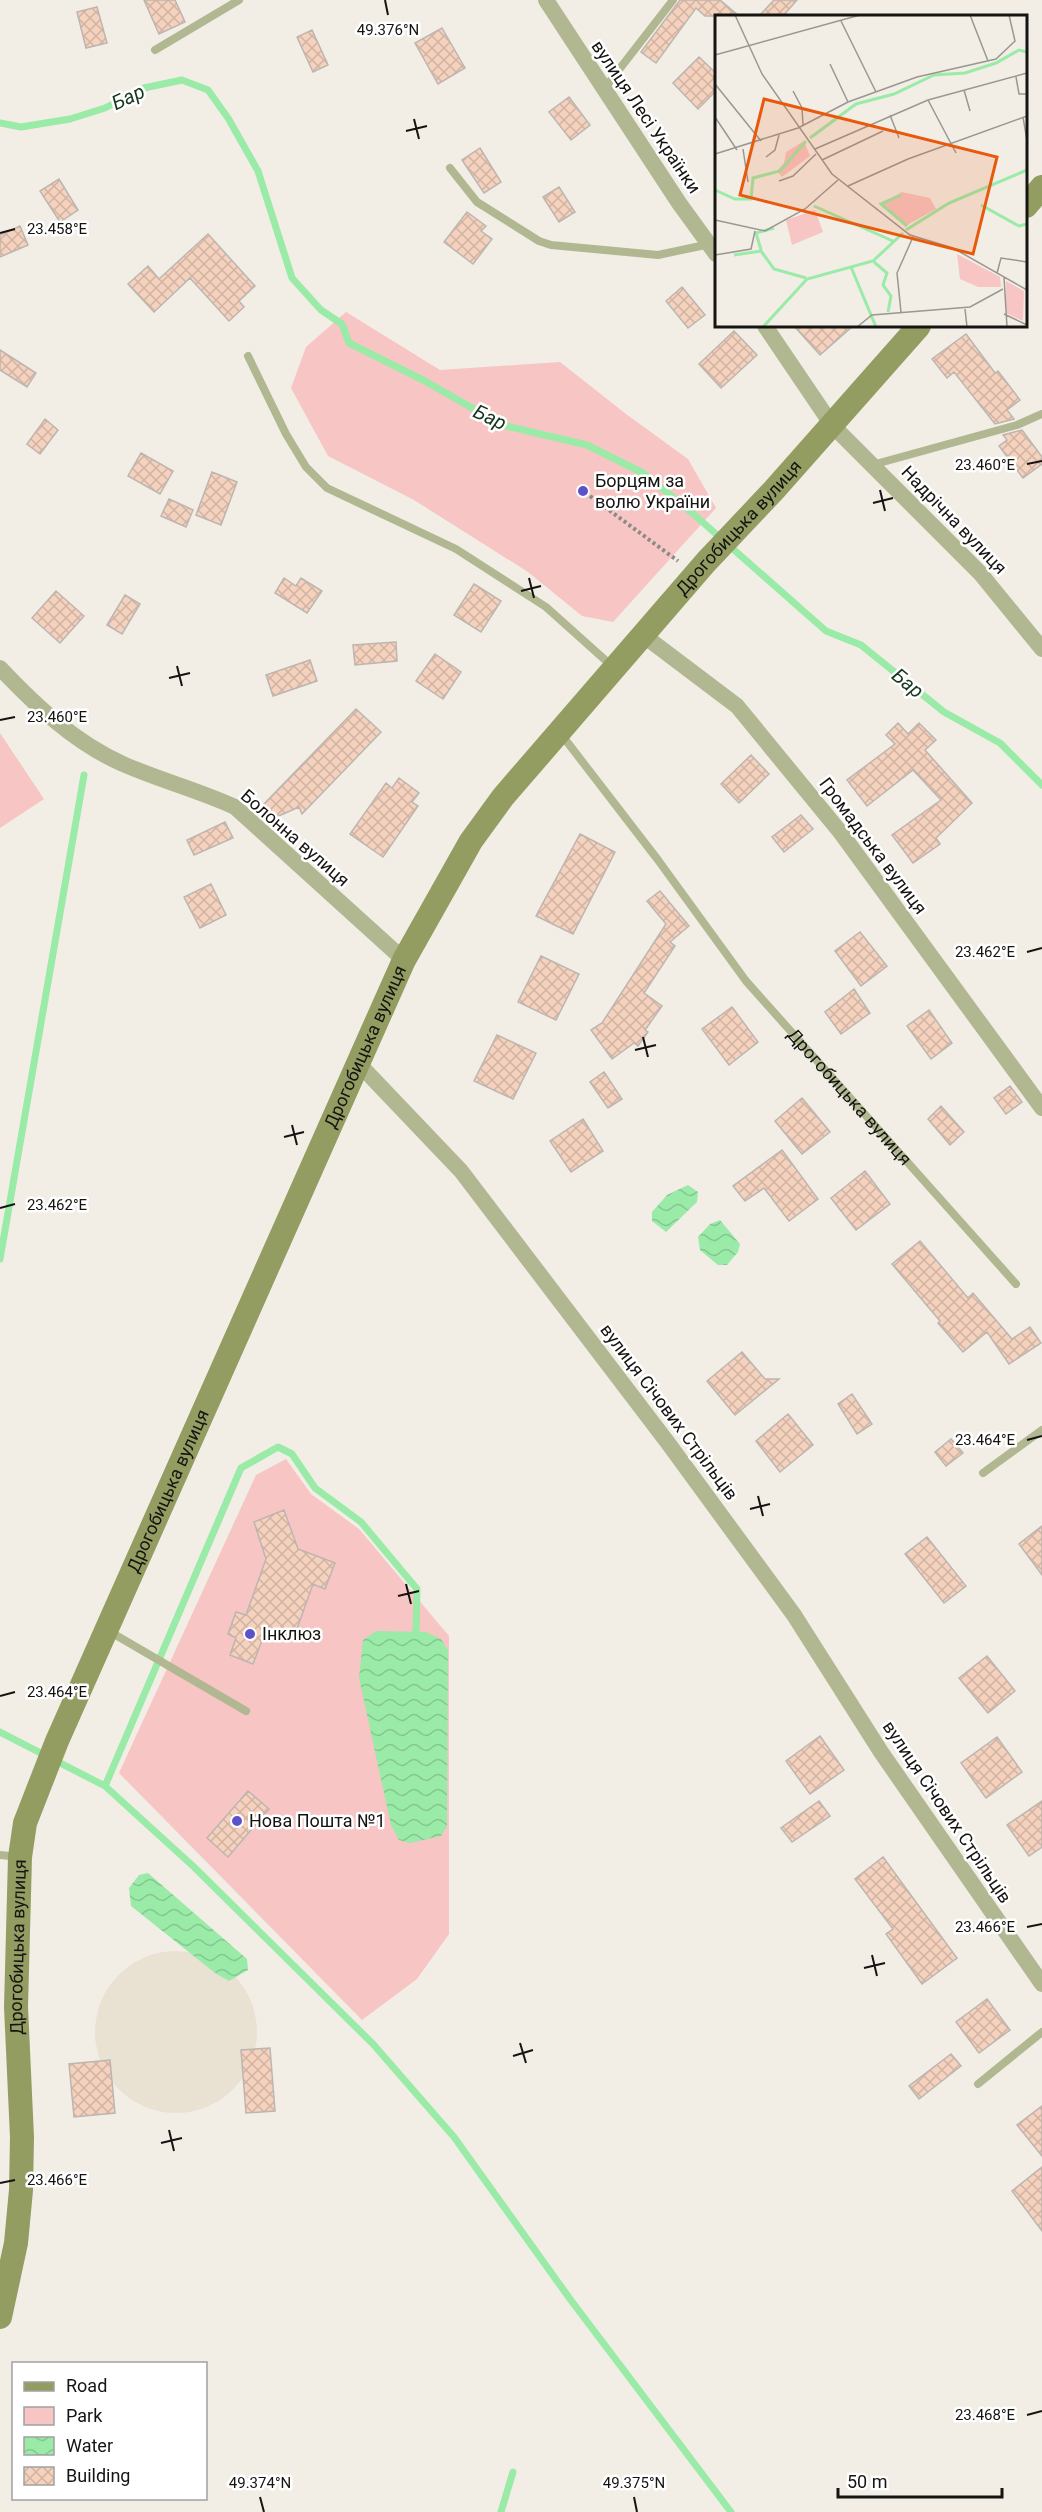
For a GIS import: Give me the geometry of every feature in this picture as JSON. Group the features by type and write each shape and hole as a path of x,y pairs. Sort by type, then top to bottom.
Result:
{"main road":[{"path":"1027,205 1042,187"},
{"name":"Дрогобицька вулиця","path":"0,2317 15,2243 21,2190 22,2138 10,1856 57,1741 404,960 471,841 503,797 701,568 774,490 918,327"}],"street":[{"name":"вулиця Лесі Українки","path":"546,0 679,203 713,249"},
{"path":"766,327 832,425"},
{"name":"Надрічна вулиця","path":"832,425 980,573 1042,649"},
{"name":"Громадська вулиця","path":"643,635 737,706 841,833 1042,1108"},
{"name":"Болонна вулиця","path":"0,668 29,699 76,737 122,764 235,807 404,960"},
{"name":"вулиця Січових Стрільців","path":"358,1064 461,1172 675,1452 794,1615 881,1752 1042,1984"}],"lane":[{"path":"155,50 239,0"},
{"path":"604,89 673,0"},
{"path":"450,168 477,202 539,241 551,245 658,255 713,249"},
{"path":"248,356 286,434 306,467 327,488 456,549 546,607 614,668"},
{"path":"872,465 1017,425 1042,414"},
{"name":"Дрогобицька вулиця","path":"559,731 658,860 746,981 1016,1284"},
{"path":"983,1473 1042,1430"},
{"path":"106,1630 246,1711"},
{"path":"978,2084 1042,2032"}],"path":[{"path":"590,496 701,568"}],"shaded area":[{"path":"176,1951 192,1952 207,1957 221,1964 233,1975 244,1987 251,2001 256,2016 256,2048 251,2063 244,2077 233,2089 221,2100 207,2107 192,2112 176,2113 160,2112 145,2107 131,2100 119,2089 108,2077 101,2063 96,2048 95,2032 96,2016 101,2001 108,1987 119,1975 131,1964 145,1957 160,1952"}],"green space":[{"path":"346,312 440,370 560,362 688,459 716,508 613,622 582,616 528,572 414,500 328,456 291,388 306,347"},
{"path":"0,733 44,799 0,828"},
{"path":"286,1459 311,1494 359,1529 449,1636 449,1934 417,1979 362,2020 119,1773 256,1475"}],"water":[{"path":"688,1185 698,1192 697,1202 666,1232 652,1221 652,1212 667,1195"},
{"path":"720,1220 740,1244 738,1252 727,1265 718,1265 700,1250 698,1237 710,1224"},
{"path":"376,1631 426,1632 441,1639 448,1650 447,1826 441,1836 410,1843 399,1840 391,1825 359,1678 363,1640"},
{"path":"148,1873 247,1959 248,1970 229,1981 215,1973 131,1906 129,1888 139,1875"}],"building":[{"path":"144,0 175,0 185,22 159,34"},
{"path":"680,0 720,0 738,15 705,16 696,8 656,63 641,52"},
{"path":"774,0 797,0 784,15 760,15"},
{"path":"97,7 107,43 86,48 77,12"},
{"path":"442,28 465,68 438,84 415,43"},
{"path":"312,30 328,65 313,72 297,37"},
{"path":"699,57 715,72 715,92 698,109 673,83"},
{"path":"569,97 590,125 571,140 549,112"},
{"path":"480,148 501,182 484,193 462,160"},
{"path":"59,179 78,210 60,222 40,191"},
{"path":"559,187 575,212 559,222 543,197"},
{"path":"467,212 486,226 481,231 492,239 473,264 444,242"},
{"path":"20,226 28,245 0,257 0,235"},
{"path":"208,234 255,286 239,301 244,307 229,321 190,278 154,312 128,284 148,266 159,279"},
{"path":"682,287 705,315 688,328 666,301"},
{"path":"795,327 852,327 820,355"},
{"path":"734,331 757,355 721,388 699,364"},
{"path":"966,334 995,373 998,371 1020,400 1007,410 1014,419 995,424 954,372 947,378 932,359"},
{"path":"0,350 36,373 27,387 0,370"},
{"path":"45,419 58,430 40,454 27,444"},
{"path":"1022,430 1042,457 1042,464 1023,478 999,446 1007,440 1003,435"},
{"path":"141,453 173,471 160,494 128,476"},
{"path":"212,472 237,482 221,525 196,515"},
{"path":"169,499 193,510 186,527 161,516"},
{"path":"284,578 296,586 301,578 322,591 307,613 275,593"},
{"path":"474,584 501,601 481,632 454,615"},
{"path":"56,591 84,616 60,643 32,618"},
{"path":"125,595 140,604 122,634 107,625"},
{"path":"396,642 397,661 355,665 353,645"},
{"path":"435,654 461,672 443,699 416,681"},
{"path":"310,660 317,681 273,696 266,675"},
{"path":"356,709 381,732 302,814 299,807 274,818 262,806"},
{"path":"898,723 908,734 919,723 936,740 925,750 972,803 936,838 940,844 913,863 892,835 941,800 913,770 867,806 847,780 895,744 886,735"},
{"path":"751,755 769,774 739,803 721,784"},
{"path":"399,778 419,793 412,802 418,806 383,857 350,834 386,783 392,788"},
{"path":"801,815 813,829 784,852 772,837"},
{"path":"225,822 233,838 194,855 187,840"},
{"path":"580,834 615,852 573,934 536,916"},
{"path":"211,884 226,915 200,928 184,897"},
{"path":"660,891 689,926 670,942 675,946 644,993 662,1006 645,1030 648,1032 638,1046 634,1043 612,1059 591,1030 602,1023 666,924 647,901"},
{"path":"860,932 887,966 861,986 835,951"},
{"path":"541,956 579,974 556,1020 518,1002"},
{"path":"854,989 870,1013 841,1034 825,1012"},
{"path":"732,1007 758,1042 729,1065 702,1029"},
{"path":"929,1010 952,1043 931,1059 907,1026"},
{"path":"497,1035 536,1053 513,1099 474,1081"},
{"path":"604,1072 622,1099 608,1108 590,1082"},
{"path":"1010,1086 1022,1102 1006,1114 994,1098"},
{"path":"802,1098 830,1132 802,1154 775,1121"},
{"path":"941,1106 964,1132 950,1145 928,1119"},
{"path":"583,1119 603,1151 571,1172 550,1141"},
{"path":"782,1150 818,1199 789,1221 764,1188 745,1201 733,1186"},
{"path":"865,1171 890,1204 856,1230 831,1198"},
{"path":"920,1241 968,1298 973,1293 1012,1339 1030,1327 1041,1343 1009,1364 987,1332 963,1352 892,1264"},
{"path":"742,1352 765,1379 779,1379 735,1415 707,1381"},
{"path":"852,1394 872,1424 857,1434 838,1404"},
{"path":"788,1414 813,1445 780,1472 756,1441"},
{"path":"951,1439 963,1453 946,1466 935,1452"},
{"path":"284,1510 298,1549 335,1563 325,1589 313,1584 294,1637 267,1627 253,1664 230,1655 236,1638 228,1634 236,1612 246,1615 266,1559 254,1522"},
{"path":"1042,1526 1042,1575 1019,1544"},
{"path":"927,1537 966,1586 944,1603 905,1554"},
{"path":"987,1656 1015,1691 988,1713 959,1678"},
{"path":"820,1736 844,1770 810,1794 786,1761"},
{"path":"997,1737 1022,1772 986,1798 961,1763"},
{"path":"248,1791 269,1809 228,1857 207,1838"},
{"path":"819,1801 830,1816 792,1842 781,1828"},
{"path":"1042,1801 1042,1847 1029,1856 1007,1825"},
{"path":"883,1857 957,1958 922,1984 886,1934 893,1929 855,1879"},
{"path":"987,1999 1010,2030 979,2053 956,2022"},
{"path":"270,2048 275,2111 246,2113 241,2050"},
{"path":"951,2054 961,2066 919,2099 909,2086"},
{"path":"110,2060 115,2113 74,2117 69,2064"},
{"path":"1042,2106 1042,2156 1017,2125"},
{"path":"1042,2167 1042,2231 1012,2191"}],"waterway":[{"name":"Бар","path":"0,123 21,127 70,119 105,108 144,88 182,80 208,90 228,118 258,171 292,278 321,310 342,324 349,343 423,380 502,425 587,445 643,473 690,511 826,631 861,645 944,712 1000,743 1042,785"},
{"path":"0,1259 84,775"},
{"path":"105,1786 241,1468 278,1447 292,1454 315,1488 361,1522 417,1589 416,1632"},
{"path":"0,1732 105,1786 194,1867 373,2044 454,2137 570,2299 731,2512"},
{"path":"501,2512 513,2472"}],"place":[{"name":"Борцям за волю України","path":"583,491"},
{"name":"Інклюз","path":"250,1634"},
{"name":"Нова Пошта №1","path":"237,1821"}]}
